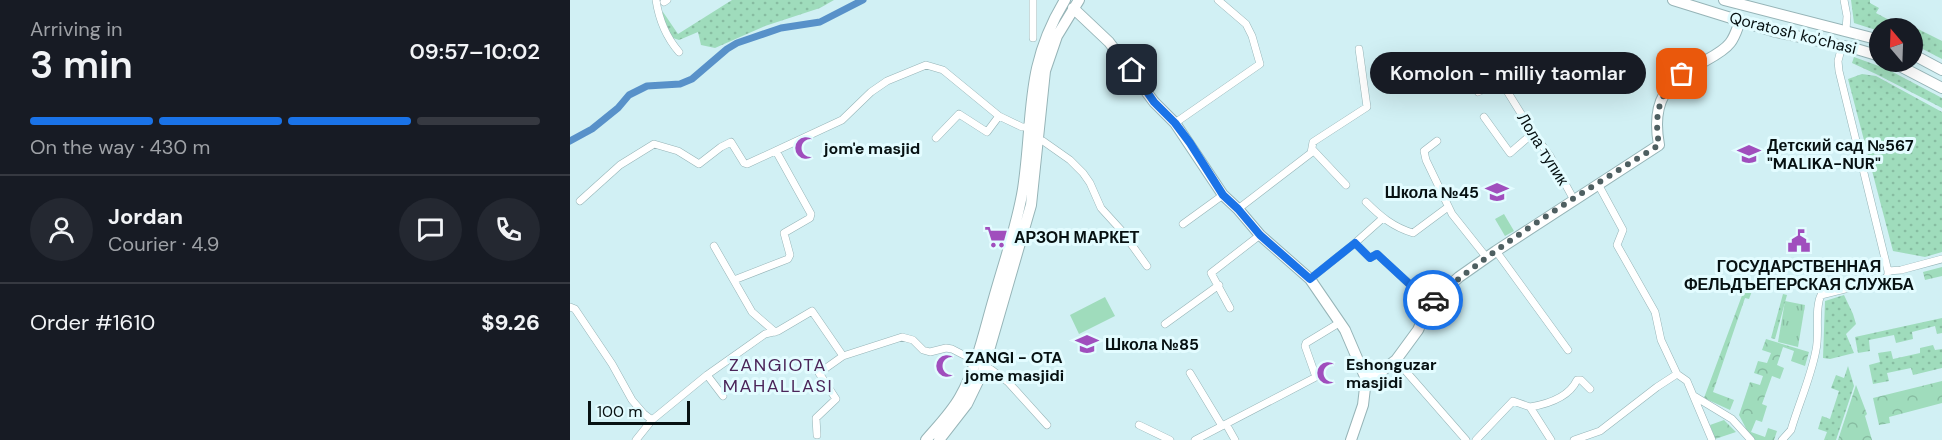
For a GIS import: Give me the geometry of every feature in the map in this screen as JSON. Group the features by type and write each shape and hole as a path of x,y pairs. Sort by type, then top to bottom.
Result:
{"main road":[{"path":"1017,235 1037,63 1048,30 1065,0"},
{"name":"Qoratosh ko'chasi","path":"1673,0 1776,32 1869,53"},
{"name":"Qoratosh ko'chasi","path":"1724,0 1869,37"},
{"path":"939,440 967,405 977,385 980,363 1017,235 1033,192 1036,142 1045,71 1057,36 1076,4 1109,42 1154,102 1175,123 1223,195 1260,235 1310,279 1345,330 1366,380 1363,405 1351,440"},
{"path":"1366,380 1396,360 1418,330 1430,303 1459,277 1659,145 1657,118 1665,90 1682,74 1719,53 1730,44 1740,21 1743,6"},
{"path":"1842,46 1846,30"},
{"path":"1923,60 1942,70"},
{"path":"1911,72 1942,88"},
{"path":"926,440 959,400 980,363"}],"street":[{"path":"656,0 658,16 669,40 679,52"},
{"path":"1033,0 1035,25 1033,38"},
{"path":"1175,123 1260,64 1246,24 1218,0"},
{"path":"1844,0 1847,16 1846,30"},
{"path":"1782,440 1791,430 1816,352 1818,300 1821,295 1885,279 1888,275 1839,71 1838,61 1842,46"},
{"path":"1346,185 1313,150 1313,142 1367,106 1359,49"},
{"name":"Лола тупик","path":"1433,74 1464,64 1478,92 1501,82 1550,156 1574,200"},
{"path":"580,201 620,165 654,144 678,151 698,164 730,141 745,164 842,120 879,86 926,65 943,70 999,116 1022,127 1028,127"},
{"path":"936,138 959,114 987,132 999,116"},
{"path":"1484,117 1510,153 1533,133"},
{"path":"1036,142 1043,141 1070,160 1083,173 1101,208 1121,230 1147,266"},
{"path":"1437,141 1426,148 1424,154 1448,207 1492,254 1568,350"},
{"path":"1238,209 1313,150"},
{"path":"734,280 788,259 790,255 784,233 810,218 811,214 776,151"},
{"path":"1598,184 1623,230 1617,245 1655,312 1661,340 1677,374 1685,378 1712,440"},
{"path":"1183,224 1223,195"},
{"path":"1366,202 1393,225 1413,233 1448,207"},
{"path":"1310,279 1383,218"},
{"path":"1230,308 1211,273 1260,235"},
{"path":"1355,243 1370,258 1377,254 1430,303"},
{"path":"714,246 752,312 775,332"},
{"path":"1888,271 1901,270 1942,259"},
{"path":"1165,324 1219,285"},
{"path":"570,307 575,309 608,357 638,407 652,420"},
{"path":"636,440 652,420 707,375 765,334 775,332 812,311 843,357"},
{"path":"1195,440 1316,377 1305,346 1306,343 1339,323"},
{"path":"817,435 816,418 836,399 819,373 843,357 902,337 913,340 923,350 930,352 946,348 980,363 1008,382 1047,424"},
{"path":"1396,360 1466,440"},
{"path":"1190,373 1235,440"},
{"path":"1574,440 1600,431 1677,374"},
{"path":"707,375 723,396"},
{"path":"1476,440 1513,401 1530,407 1542,405 1566,394 1577,380 1581,380 1590,389"},
{"path":"1693,396 1732,419 1751,440"},
{"path":"1530,407 1551,440"},
{"path":"1140,425 1170,440"}],"green space":[{"path":"732,0 834,0 820,8 765,26 715,48 701,45 698,32 679,40 670,37 659,14 663,12 678,34"},
{"path":"1851,0 1870,0 1870,3 1879,8 1876,13 1885,18 1869,18 1869,28 1854,23"},
{"path":"1923,32 1942,41 1942,59 1923,49"},
{"path":"1854,57 1869,62 1869,71 1852,63"},
{"path":"1872,72 1893,72 1942,98 1942,108"},
{"path":"1862,74 1876,76 1942,112 1942,252 1925,257 1893,251 1848,79"},
{"path":"1504,214 1514,231 1505,236 1495,219"},
{"path":"1942,267 1942,276 1925,280 1923,272"},
{"path":"1747,282 1755,283 1749,299 1745,298 1713,392 1734,400 1730,410 1704,398"},
{"path":"1783,294 1787,295 1775,339 1771,338"},
{"path":"1844,295 1856,324 1846,334 1854,353 1830,359 1823,358 1825,301"},
{"path":"1105,297 1115,316 1079,334 1070,315"},
{"path":"1785,301 1805,305 1798,347 1778,342"},
{"path":"1942,318 1942,333 1937,334 1935,326 1912,332 1913,339 1896,343 1894,335 1869,340 1870,351 1858,353 1855,337"},
{"path":"1766,339 1809,352 1805,366 1791,361 1794,351 1783,347 1777,365 1784,368 1780,379 1772,376 1762,404 1767,406 1762,422 1756,420 1751,432 1765,437 1768,428 1777,431 1774,440 1752,440 1739,415 1750,382 1760,385 1763,376 1754,373 1758,361 1767,363 1771,353 1762,350"},
{"path":"1933,345 1935,350 1942,349 1942,368 1913,375 1911,368 1887,373 1889,381 1873,384 1869,365 1880,362 1878,353 1891,351 1893,359 1920,353 1920,348"},
{"path":"1848,366 1854,386 1836,440 1824,440 1827,432 1818,429 1822,416 1830,419 1839,391 1831,388 1836,375 1844,378"},
{"path":"1942,381 1942,403 1889,417 1890,423 1879,425 1873,398"},
{"path":"1856,385 1867,414 1865,416 1872,440 1838,440"},
{"path":"1724,420 1736,432 1715,439 1710,425"}],"waterway":[{"path":"570,141 592,129 618,108 629,95 647,86 680,84 692,79 737,43 781,28 820,22 863,0"}],"way so far":[{"path":"1433,300 1459,277 1496,251 1659,145 1657,126 1661,100 1665,90 1682,74"}],"place":[{"name":"Komolon - milliy taomlar","path":"1682,74"},
{"name":"jom'e masjid","path":"806,148"},
{"name":"Детский сад №567 \"MALIKA-NUR\"","path":"1749,154"},
{"name":"Школа №45","path":"1497,192"},
{"name":"АРЗОН МАРКЕТ","path":"996,237"},
{"name":"ГОСУДАРСТВЕННАЯ ФЕЛЬДЪЕГЕРСКАЯ СЛУЖБА","path":"1799,241"},
{"name":"Школа №85","path":"1087,344"},
{"name":"ZANGI - OTA jome masjidi","path":"947,366"},
{"name":"Eshonguzar masjidi","path":"1328,373"}],"district":[{"name":"ZANGIOTA MAHALLASI","path":"778,376"}],"route":[{"path":"1132,70 1154,102 1175,123 1190,143 1223,195 1260,235 1310,279 1355,243 1370,258 1377,254 1430,303 1433,300"}]}
